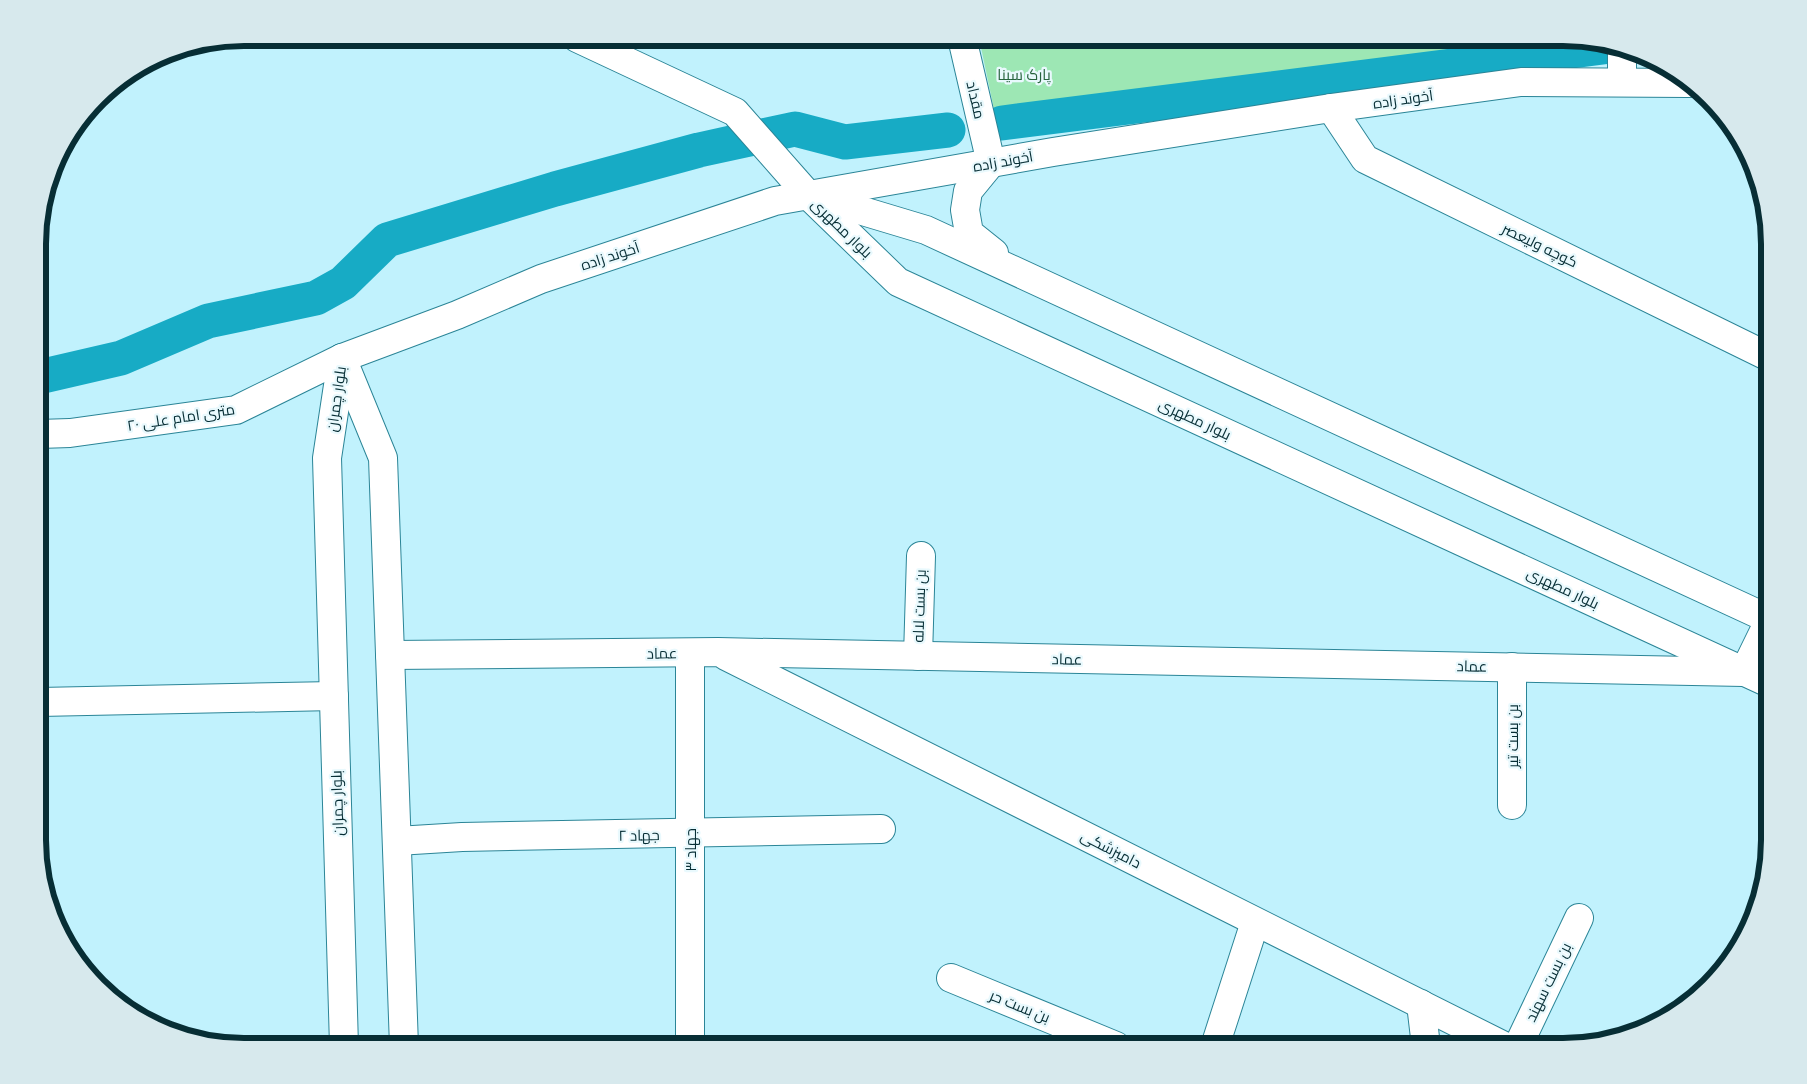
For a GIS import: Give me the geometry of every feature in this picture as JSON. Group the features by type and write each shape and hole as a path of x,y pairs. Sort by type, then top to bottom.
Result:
{"street":[{"path":"594,46 735,112 809,196"},
{"name":"مقداد","path":"964,46 991,163"},
{"path":"1622,56 1622,82"},
{"name":"آخوند زاده","path":"342,358 457,315 541,279 775,201 991,163 1331,108 1522,82 1677,83"},
{"name":"کوچه ولیعصر","path":"1331,108 1365,160 1761,353"},
{"path":"991,163 968,191 965,210 970,232 981,244 1024,275"},
{"name":"بلوار مطهری","path":"809,196 926,230 1761,616"},
{"name":"بلوار مطهری","path":"809,196 898,282 1761,679"},
{"name":"۲۰ متری امام علی","path":"46,434 70,433 236,410 342,358"},
{"name":"بلوار چمران","path":"342,358 383,458 404,1038"},
{"name":"بلوار چمران","path":"342,358 328,458 344,1038"},
{"name":"بن بست لاله","path":"918,656 921,556"},
{"path":"1744,672 1761,637"},
{"name":"عماد","path":"390,656 718,652 1744,672"},
{"name":"دامپزشکی","path":"718,652 1488,1038"},
{"name":"جهاد ۳","path":"690,653 690,1038"},
{"name":"بن بست تیر","path":"1512,667 1512,805"},
{"path":"46,702 334,696"},
{"name":"جهاد ۲","path":"397,841 462,837 881,829"},
{"name":"بن بست سهند","path":"1522,1038 1579,918"},
{"path":"1218,1038 1255,922"},
{"name":"بن بست حر","path":"951,978 1097,1038"},
{"path":"1421,1004 1425,1038"}],"green space":[{"name":"پارک سینا","path":"981,46 1535,46 995,114"}],"waterway":[{"path":"1002,123 1591,48"},
{"path":"46,375 121,358 208,321 316,298 343,283 387,240 555,189 699,150 795,129 845,142 948,130"}]}
